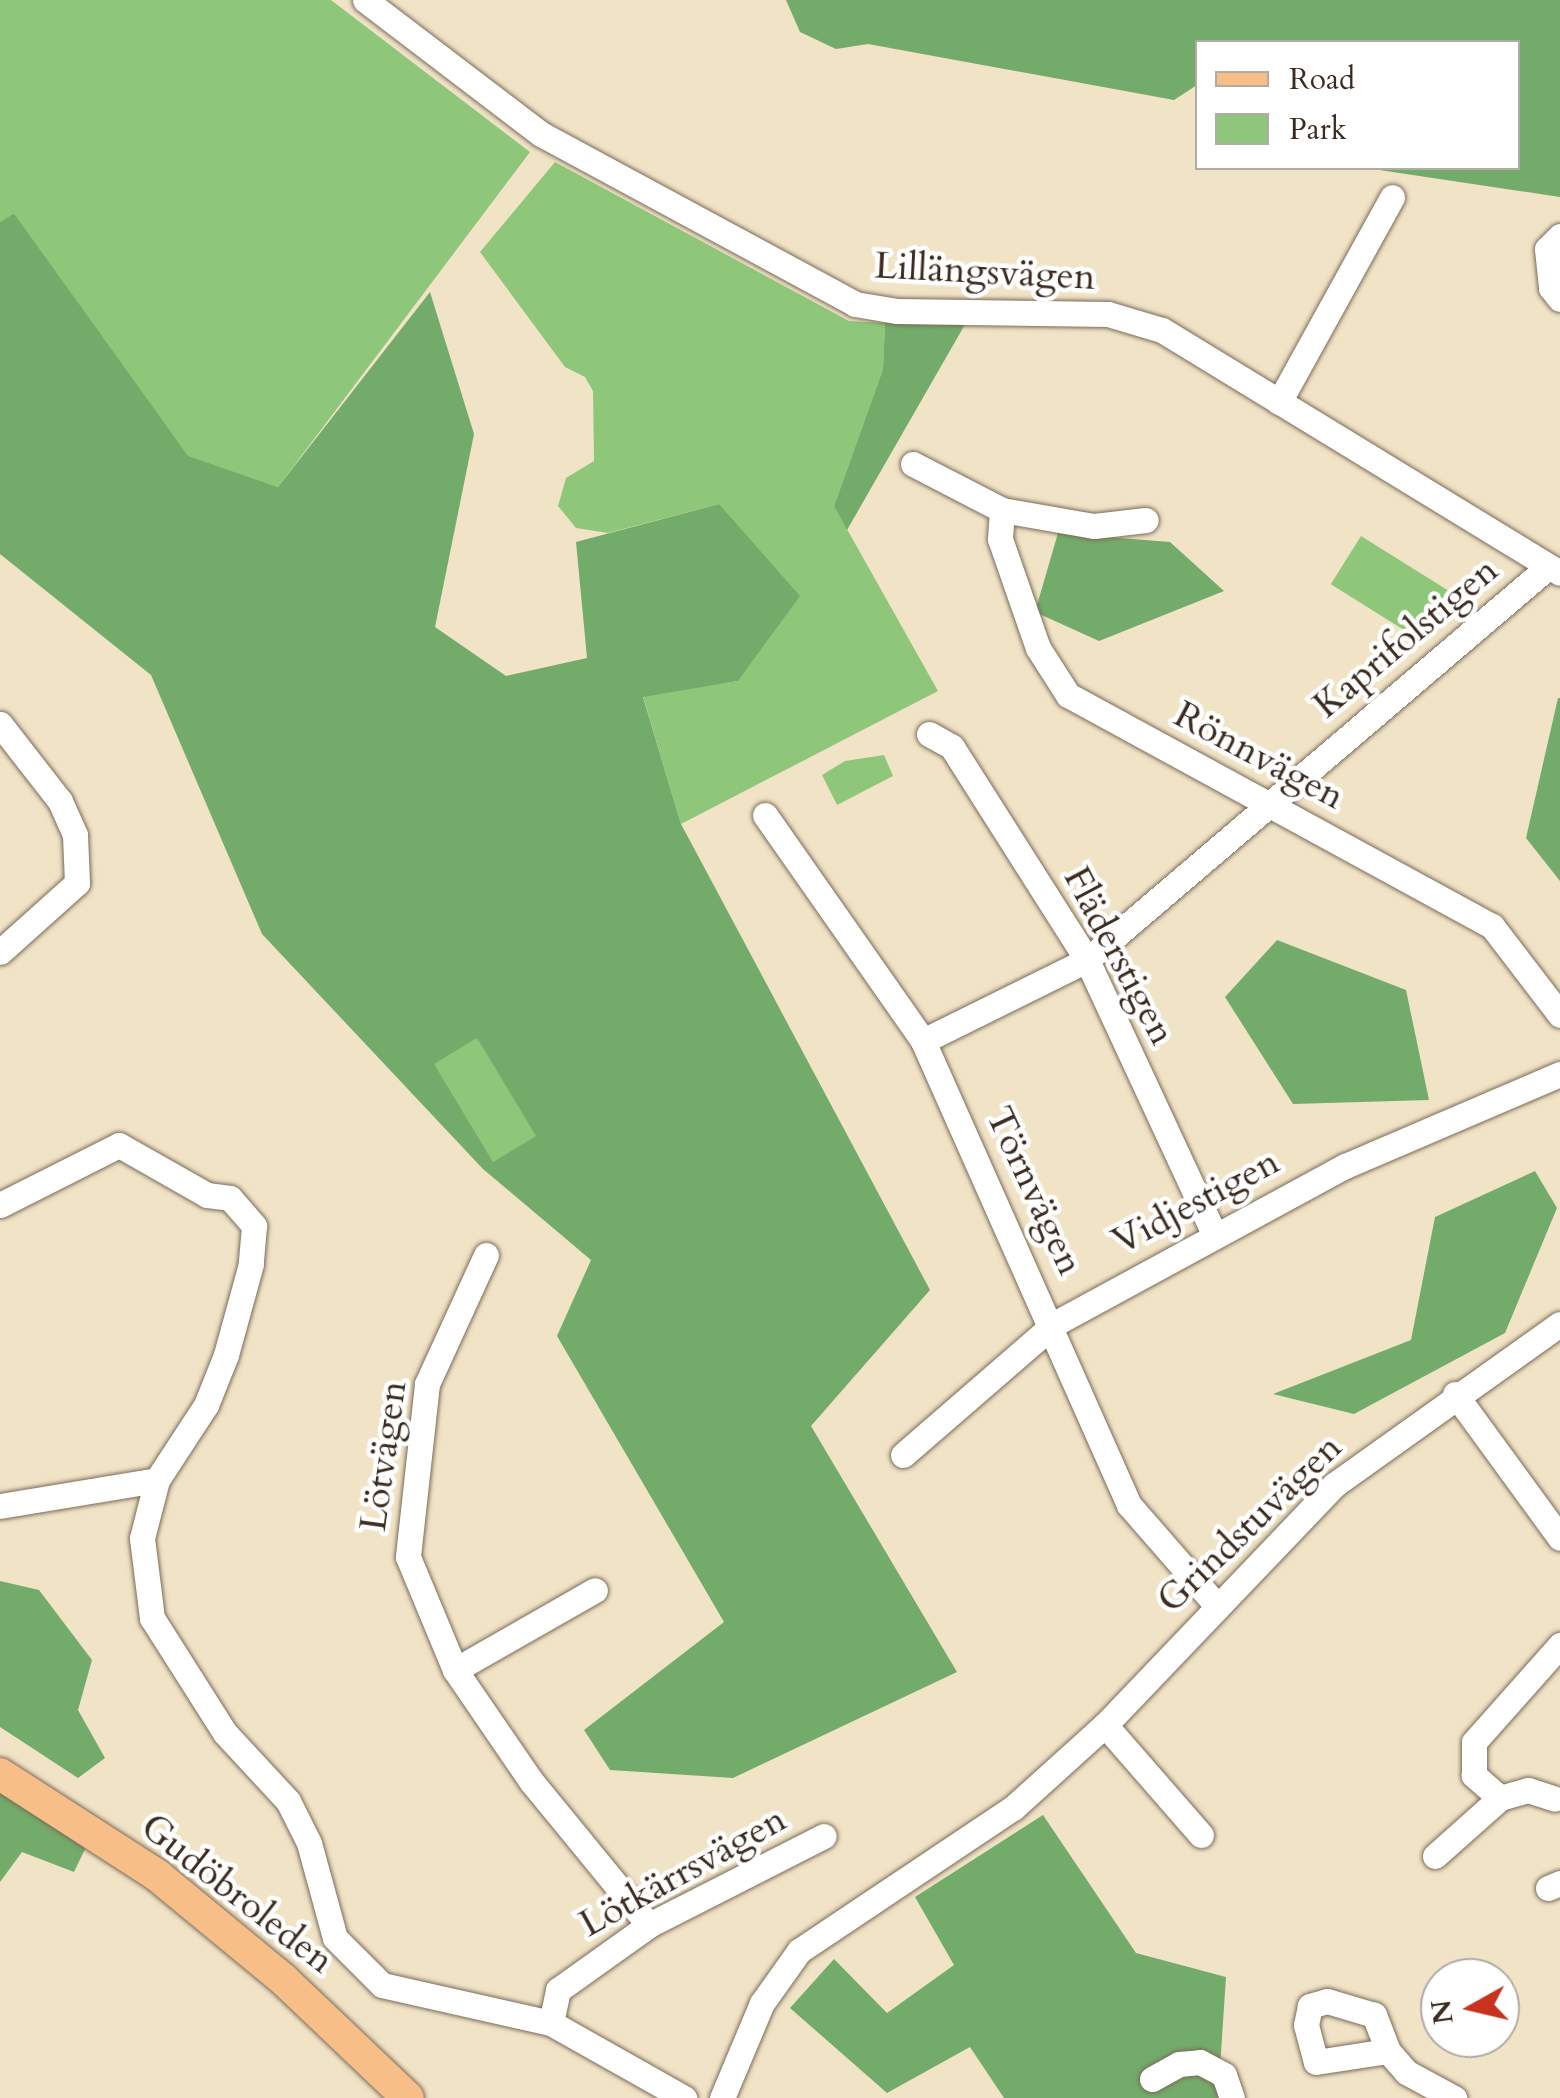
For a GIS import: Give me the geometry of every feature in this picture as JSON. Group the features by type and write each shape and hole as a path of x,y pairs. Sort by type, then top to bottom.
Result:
{"main road":[{"name":"Gudöbroleden","path":"0,1774 158,1876 284,1980 408,2098"}],"street":[{"name":"Lillängsvägen","path":"365,0 542,134 855,304 897,312 1108,314 1162,330 1554,570"},
{"path":"1279,402 1392,197"},
{"path":"1560,236 1547,249 1551,288 1560,300"},
{"path":"913,464 1002,510 1094,526 1146,520"},
{"name":"Rönnvägen","path":"1002,510 1000,539 1052,679 1068,695 1492,926 1560,1015"},
{"name":"Kaprifolstigen","path":"923,1040 1087,960 1269,803 1554,570"},
{"path":"0,724 60,801 75,836 76,883 0,952"},
{"name":"Fläderstigen","path":"929,734 952,747 1087,960 1214,1232"},
{"name":"Törnvägen","path":"765,815 923,1040 1054,1324 1128,1505 1217,1606"},
{"name":"Vidjestigen","path":"903,1455 1054,1324 1214,1232 1346,1166 1560,1074"},
{"path":"0,1205 119,1146 207,1196 230,1198 254,1226 251,1264 226,1355 206,1405 156,1480 142,1538 152,1618 225,1733 288,1801 309,1843 335,1938 382,1986 551,2023 684,2098"},
{"name":"Lötvägen","path":"486,1255 427,1384 408,1557 455,1670 531,1781 649,1926"},
{"name":"Grindstuvägen","path":"722,2098 762,2004 798,1950 1013,1808 1105,1725 1334,1486 1455,1394 1560,1324"},
{"path":"1455,1394 1560,1538"},
{"path":"0,1506 156,1480"},
{"path":"455,1670 595,1590"},
{"path":"1500,1798 1474,1775 1474,1742 1560,1645"},
{"path":"1105,1725 1202,1835"},
{"path":"1435,1856 1500,1798 1528,1790 1555,1799"},
{"name":"Lötkärrsvägen","path":"551,2023 558,1990 649,1926 824,1836"},
{"path":"1388,2051 1421,2080 1454,2098"},
{"path":"1152,2079 1179,2064 1200,2062 1224,2075 1232,2098"}],"green space":[{"path":"0,0 331,0 530,152 278,487 188,457 14,213 0,222"},
{"path":"786,0 1560,0 1560,197 1379,170 1520,170 1520,40 1195,40 1195,86 1174,100 868,44 836,49 800,32"},
{"path":"555,162 849,321 885,323 883,369 834,506 938,691 681,824 643,696 738,681 719,504 608,533 576,528 558,506 566,478 594,461 593,391 585,377 565,367 480,252"},
{"path":"14,213 188,456 278,487 430,292 474,434 435,627 506,676 587,658 576,542 719,504 800,596 738,681 643,697 681,824 930,1290 811,1426 957,1672 733,1778 610,1770 584,1730 724,1622 557,1336 591,1260 483,1169 262,934 151,675 0,554 0,222","holes":["477,1038 536,1136 493,1162 434,1064"]},
{"path":"967,321 847,530 834,506 883,369 885,323"},
{"path":"1058,533 1170,542 1224,591 1099,641 1035,612"},
{"path":"1361,536 1453,593 1422,642 1331,584"},
{"path":"1560,698 1560,881 1526,838"},
{"path":"884,755 893,776 837,805 822,775 845,761"},
{"path":"1277,940 1406,990 1429,1100 1293,1104 1225,997"},
{"path":"477,1037 537,1136 492,1163 432,1064"},
{"path":"1535,1171 1557,1208 1505,1333 1354,1414 1273,1394 1411,1340 1435,1217"},
{"path":"0,1581 39,1590 92,1660 78,1710 105,1758 78,1778 0,1727"},
{"path":"0,1786 86,1847 74,1872 22,1852 0,1882"},
{"path":"1043,1815 1136,1953 1226,1977 1218,2098 1004,2098 970,2047 887,2093 790,2008 834,1959 887,2013 954,1965 915,1897"}]}
